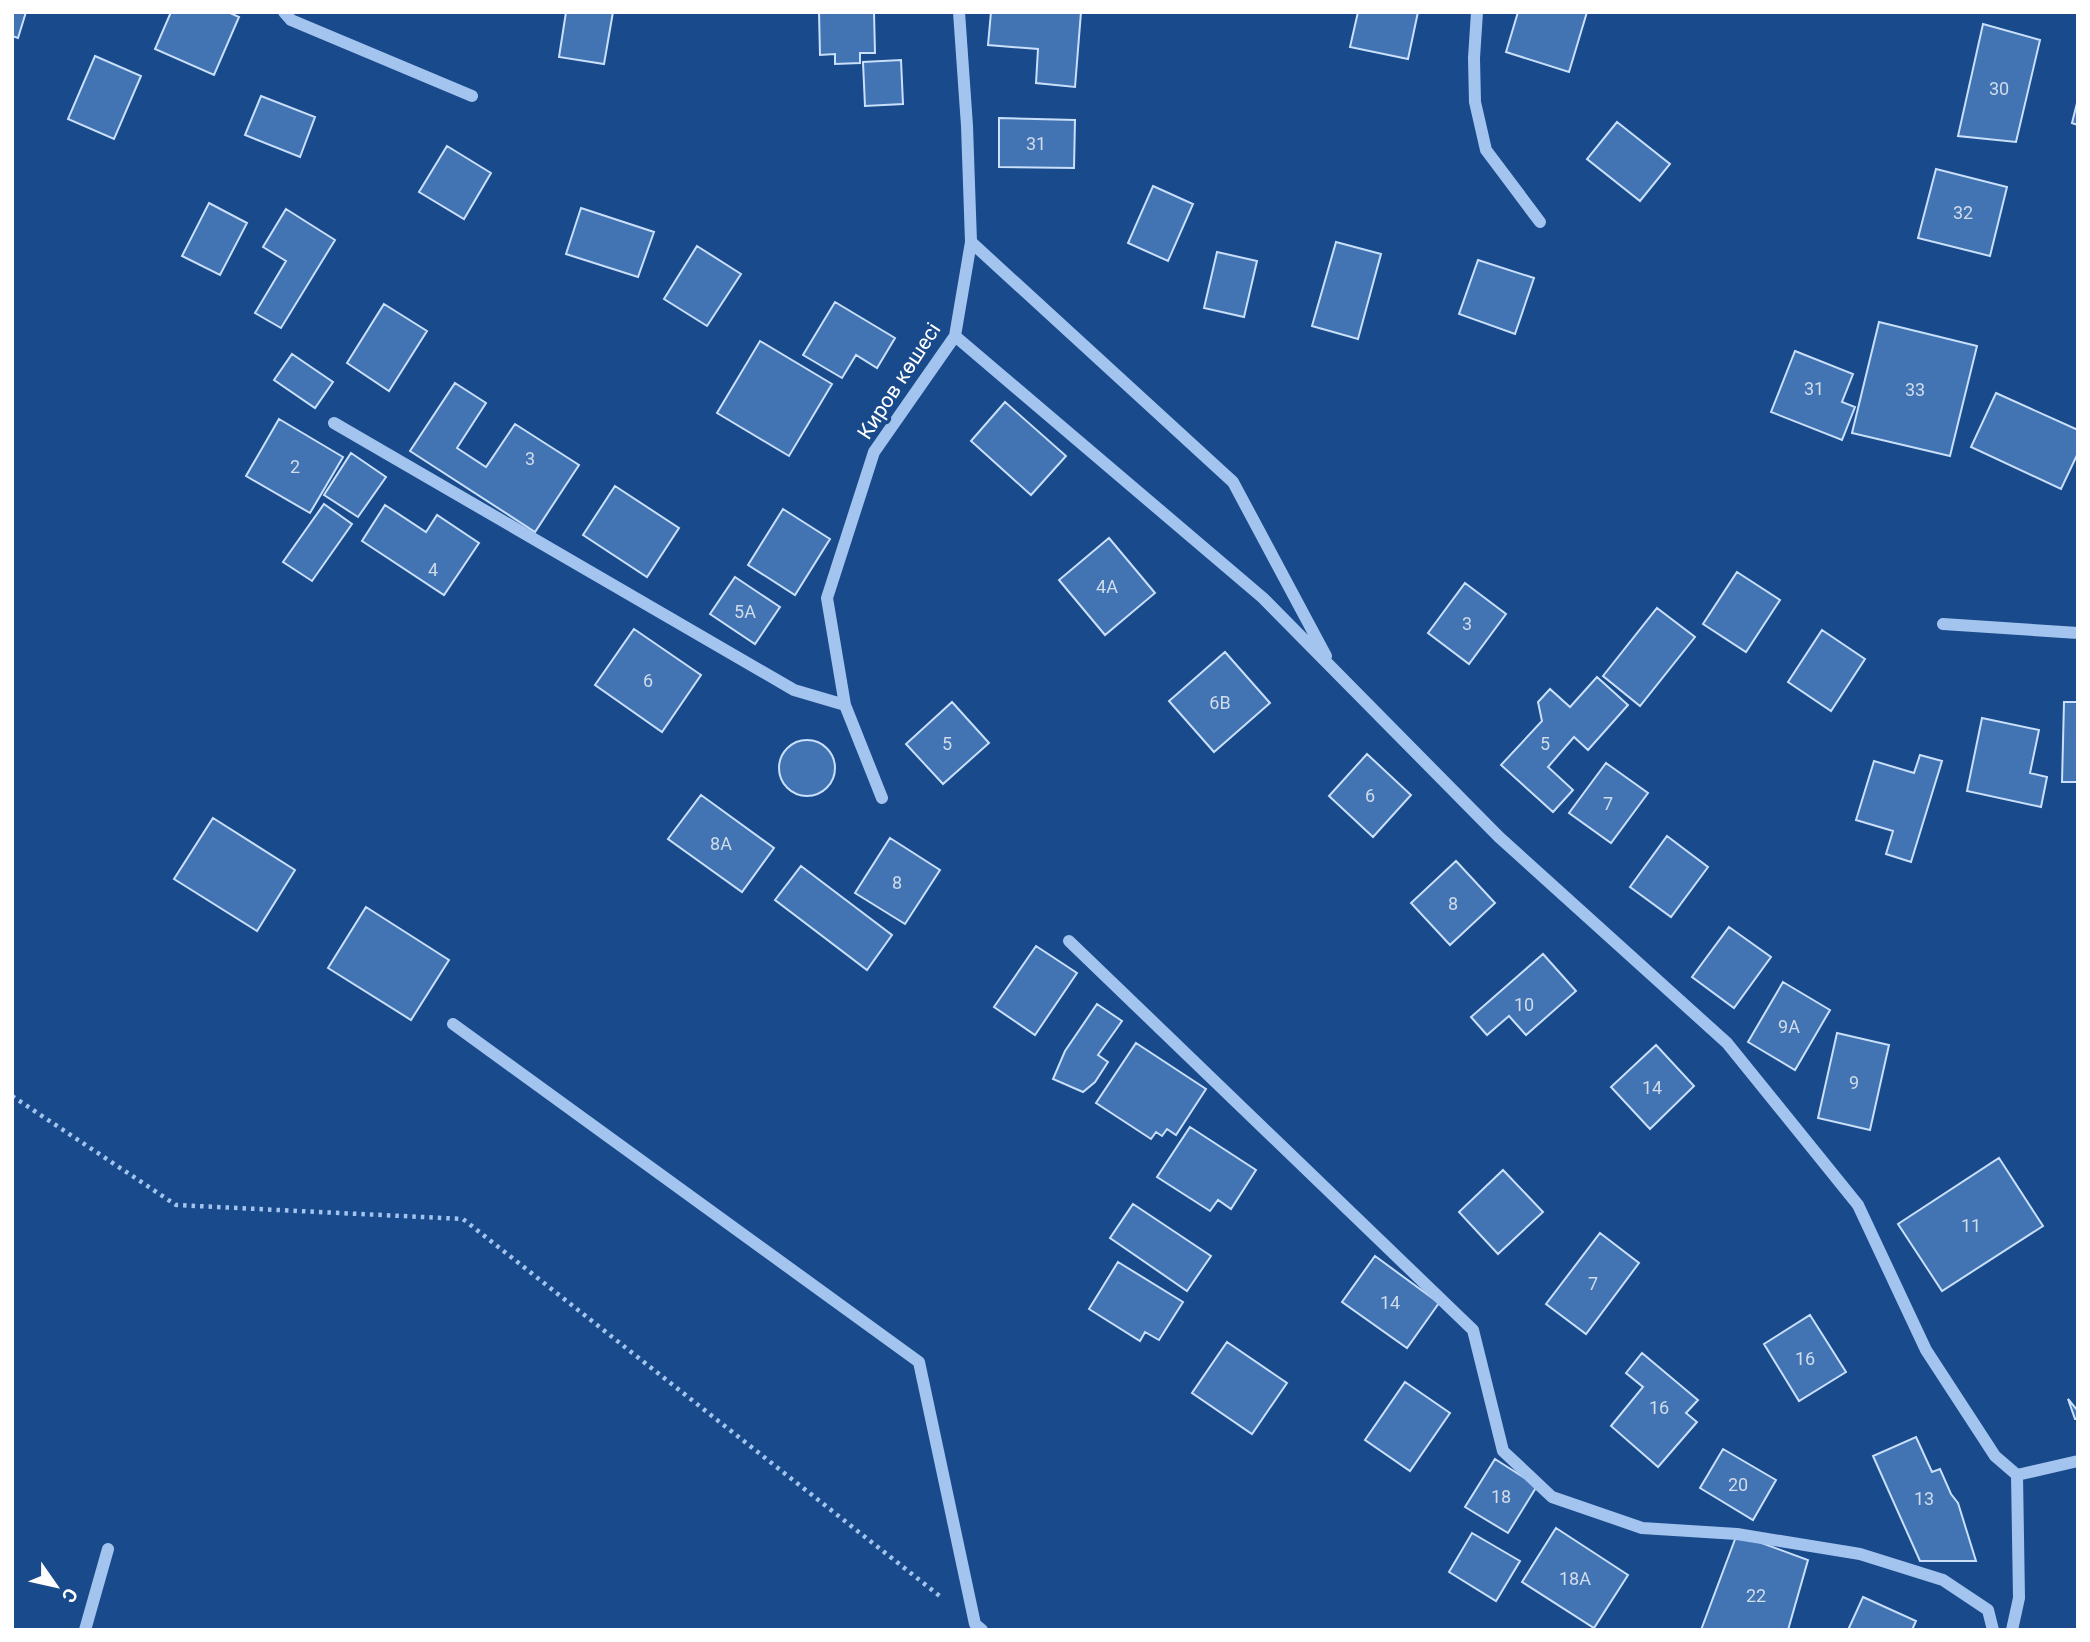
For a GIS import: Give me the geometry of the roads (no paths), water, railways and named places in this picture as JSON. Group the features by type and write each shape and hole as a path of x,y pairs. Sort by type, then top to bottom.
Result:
{"street":[{"path":"284,12 291,20 472,96"},
{"name":"Киров көшесі","path":"882,798 845,705 827,598 874,452 955,337 971,242 959,12"},
{"path":"1477,12 1475,102 1486,149 1540,222"},
{"path":"971,242 1233,482 1333,669"},
{"path":"955,337 1263,598 1499,836 1727,1043 1858,1205 1926,1350 1995,1456 2017,1475 2019,1598 2012,1630"},
{"path":"334,423 794,690 845,705"},
{"path":"1943,624 2078,633"},
{"path":"1069,941 1473,1330 1503,1451 1552,1497 1642,1528 1737,1534 1860,1554 1943,1580 1988,1610 1993,1630"},
{"path":"453,1024 919,1362 978,1627"},
{"path":"2017,1475 2078,1461"},
{"path":"85,1630 108,1549"}]}
